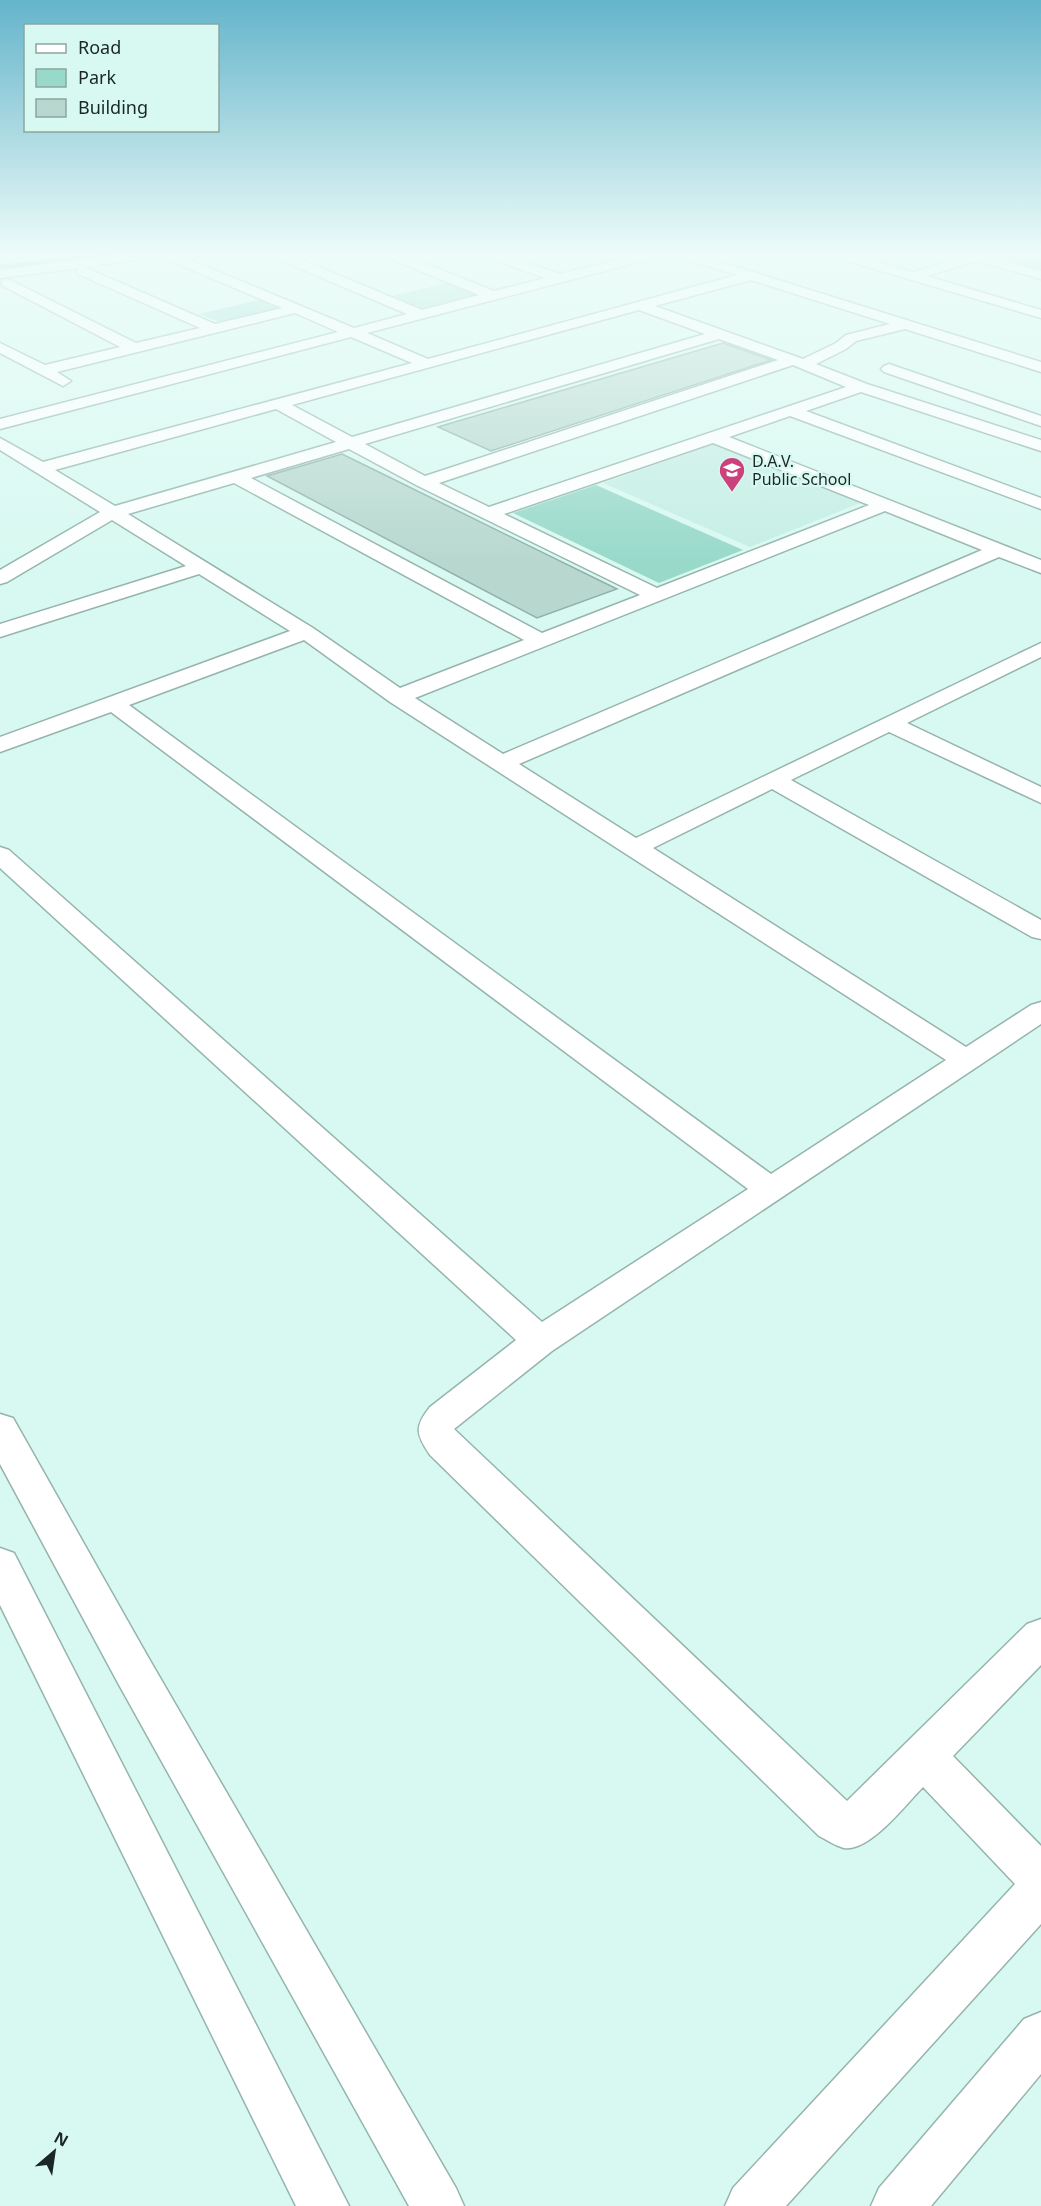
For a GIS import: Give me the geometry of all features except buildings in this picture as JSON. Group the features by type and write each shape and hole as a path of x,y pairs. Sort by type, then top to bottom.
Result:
{"street":[{"path":"19,357 93,399"},
{"path":"45,370 97,357"},
{"path":"0,424 256,357"},
{"path":"411,357 425,363"},
{"path":"41,468 280,405 447,357"},
{"path":"0,578 112,513 643,357"},
{"path":"785,357 861,387 1041,446"},
{"path":"424,482 812,357"},
{"path":"1008,357 1041,368"},
{"path":"889,369 1041,421"},
{"path":"489,513 861,387"},
{"path":"280,405 424,482 656,595"},
{"path":"791,411 1041,504"},
{"path":"714,437 1041,567"},
{"path":"0,443 306,633 398,697 966,1060"},
{"path":"236,477 541,641"},
{"path":"398,697 885,505"},
{"path":"501,763 999,550"},
{"path":"0,631 202,567"},
{"path":"0,745 306,633"},
{"path":"634,848 1041,649"},
{"path":"113,703 770,1189"},
{"path":"889,723 1041,796"},
{"path":"773,780 1041,931"},
{"path":"0,855 540,1341"},
{"path":"1041,1011 540,1341 438,1421 436,1426 436,1434 443,1444 835,1820 845,1826 855,1825 1041,1637"},
{"path":"0,1429 133,1670 438,2206"},
{"path":"0,1565 323,2206"},
{"path":"923,1756 1041,1878"},
{"path":"751,2206 1041,1890"},
{"path":"897,2206 1041,2036"}],"shaded area":[{"name":"D.A.V. Public School","path":"715,444 863,502 750,547 603,483"}],"green space":[{"path":"596,485 743,550 659,583 513,513"}],"place":[{"name":"D.A.V. Public School","path":"732,493"}]}
